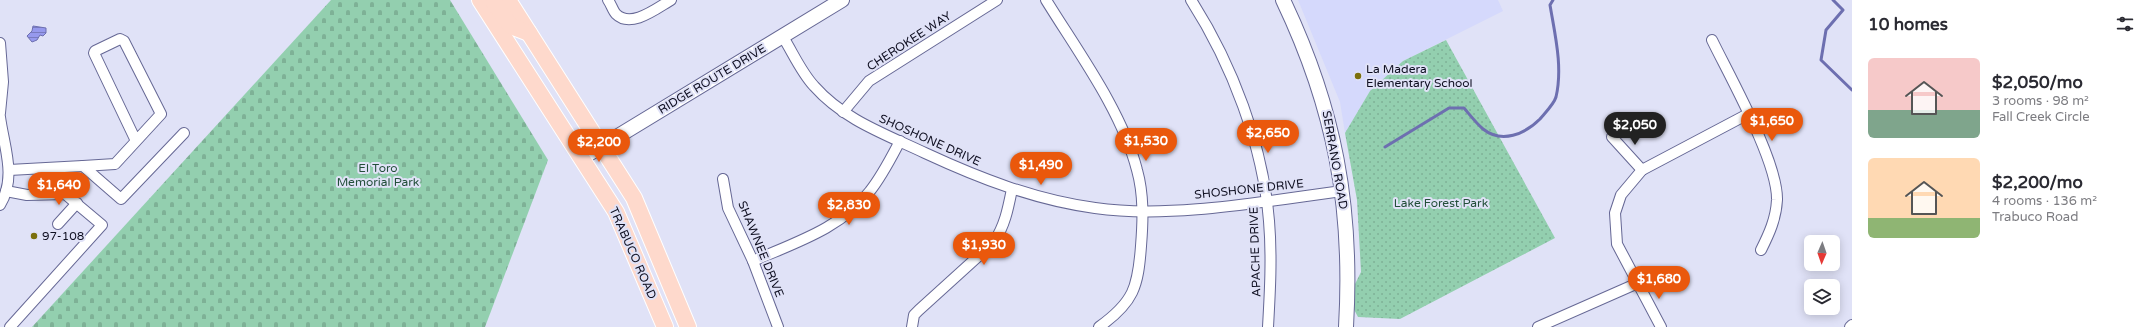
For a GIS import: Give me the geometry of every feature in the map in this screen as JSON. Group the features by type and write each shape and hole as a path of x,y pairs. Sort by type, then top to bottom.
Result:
{"main road":[{"name":"TRABUCO ROAD","path":"480,0 616,212 664,327"},
{"path":"492,0 511,26 529,33"},
{"name":"TRABUCO ROAD","path":"508,0 634,198 688,327"}],"street":[{"path":"608,0 616,14 627,20 639,17 672,0"},
{"name":"RIDGE ROUTE DRIVE","path":"582,158 842,0"},
{"name":"CHEROKEE WAY","path":"843,112 858,93 874,78 998,0"},
{"path":"1046,0 1108,101 1137,169 1142,196 1143,211 1139,277 1124,306 1099,327"},
{"name":"APACHE DRIVE","path":"1191,0 1219,50 1242,103 1254,139 1267,201 1271,276 1268,327"},
{"name":"SERRANO ROAD","path":"1283,0 1319,84 1336,153 1347,234 1349,280 1346,327"},
{"name":"SHOSHONE DRIVE","path":"783,37 814,86 843,112 862,125 956,167 1012,189 1046,199 1096,208 1143,211 1173,210 1267,201 1342,191"},
{"path":"9,170 115,164 136,141 160,114 124,41 120,39 95,51 94,53 136,141"},
{"path":"1712,40 1748,114 1769,162 1777,200 1772,226 1761,250"},
{"path":"0,43 3,82 0,113"},
{"path":"1661,327 1617,244 1614,228 1615,213 1620,195 1642,170 1748,114"},
{"path":"0,118 9,170 6,191 0,205"},
{"path":"83,166 122,199 184,133"},
{"path":"1612,137 1642,170"},
{"path":"754,261 814,235 846,215 870,192 888,166 900,141"},
{"name":"SHAWNEE DRIVE","path":"723,179 728,208 754,261 778,327"},
{"path":"912,327 914,315 994,242 1002,229 1007,214 1012,189"},
{"path":"6,191 27,196 65,194 102,225 10,327"},
{"path":"58,224 77,204"},
{"path":"1538,327 1638,283"}],"shaded area":[{"name":"La Madera Elementary School","path":"1298,0 1498,0 1503,11 1403,61 1370,91 1345,133 1340,102"}],"green space":[{"name":"El Toro Memorial Park","path":"331,0 450,0 548,160 485,327 32,327"},
{"name":"Lake Forest Park","path":"1446,40 1555,238 1400,319 1358,317 1348,298 1361,272 1357,200 1345,133 1370,91 1403,61"}],"water":[{"path":"33,26 46,28 46,33 43,36 40,35 37,40 32,42 27,36 32,31"}],"waterway":[{"path":"1385,147 1449,108 1464,108 1475,122 1483,129 1498,136 1520,133 1540,119 1553,103 1558,86 1558,51 1550,5 1553,0"},
{"path":"1833,0 1843,10 1826,30 1821,60 1852,90"}],"place":[{"name":"La Madera Elementary School","path":"1358,76"},
{"name":"97-108","path":"34,236"}]}
